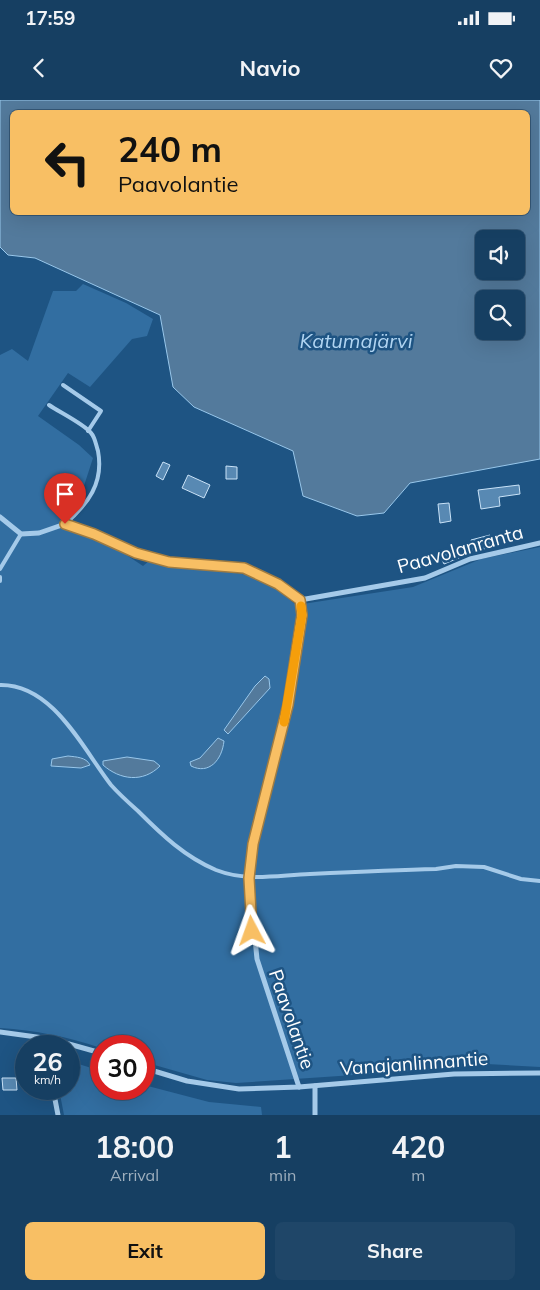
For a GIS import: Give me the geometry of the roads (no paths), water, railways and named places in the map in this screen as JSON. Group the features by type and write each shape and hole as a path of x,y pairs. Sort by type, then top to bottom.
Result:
{"street":[{"path":"0,517 21,534 39,533 65,524 94,534 136,553 169,562 244,568 278,584 300,600"},
{"name":"Paavolanranta","path":"300,600 425,578 470,559 540,543"},
{"name":"Paavolantie","path":"299,1087 257,959 249,878 253,844 288,705 302,615 300,600"},
{"path":"0,1032 22,1035"},
{"name":"Vanajanlinnantie","path":"155,1071 187,1081 239,1089 315,1086 454,1074 540,1074"},
{"path":"315,1086 315,1115"},
{"path":"55,1100 58,1115"}],"lane":[{"path":"63,385 101,411 88,431"},
{"path":"49,405 92,433 96,442 100,463 97,485 79,512 65,524"},
{"path":"0,569 21,534"},
{"path":"0,685 9,684 36,694 60,716 82,743 112,786 164,837 190,858 218,871 249,878 436,869 456,866 484,867 522,879 540,881"}],"water":[{"name":"Katumajärvi","path":"0,100 540,100 540,459 410,483 384,513 357,516 303,496 293,451 194,407 173,387 160,315 35,258 8,255 0,247"},
{"path":"265,676 269,679 270,688 228,734 224,730 255,686"},
{"path":"218,738 224,741 221,754 217,760 209,767 203,769 191,766 190,762 200,758"},
{"path":"68,756 83,759 90,765 81,768 51,766 52,759"},
{"path":"127,757 154,761 160,766 146,775 132,778 117,774 103,765 103,761"}]}
